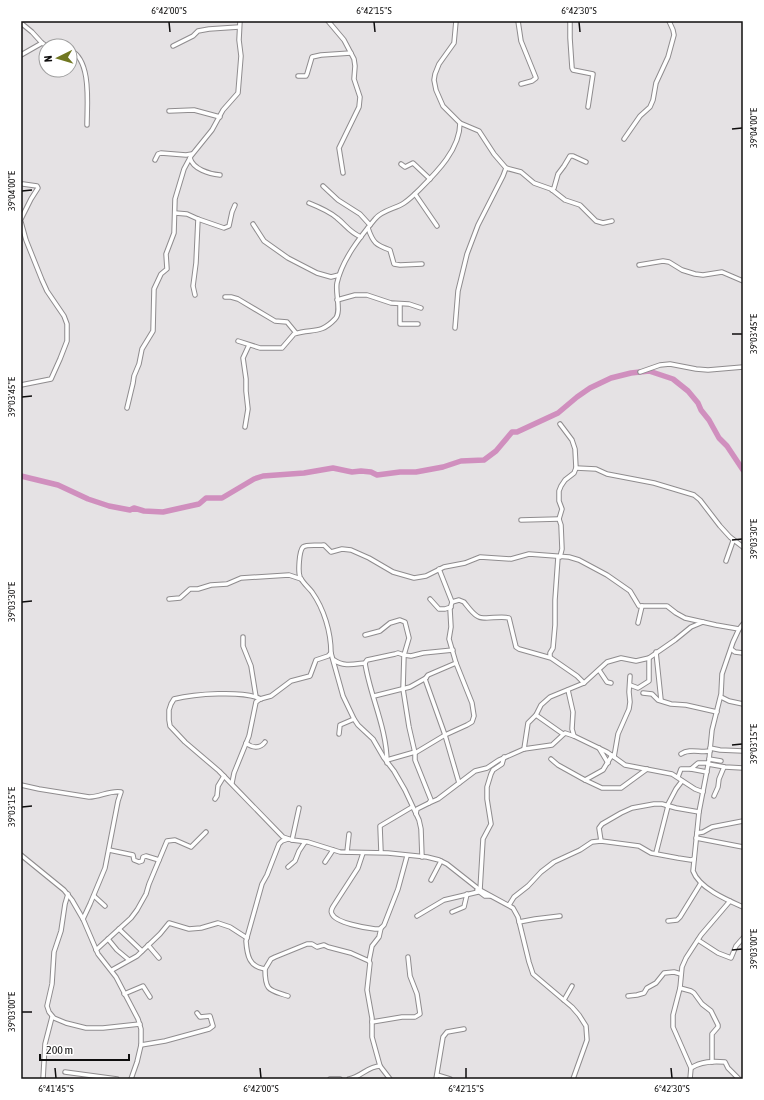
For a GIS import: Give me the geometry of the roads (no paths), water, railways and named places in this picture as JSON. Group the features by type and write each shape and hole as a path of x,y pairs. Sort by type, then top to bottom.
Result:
{"street":[{"path":"127,408 134,376 139,367 142,350 153,331 154,289 161,274 167,269 166,254 174,232 176,195 184,169 191,156 212,130 223,110 238,93 241,56 238,40 240,21"},
{"path":"328,21 344,40 351,53 355,63 354,80 359,93 360,101 356,114 339,148 343,173"},
{"path":"456,21 454,43 439,64 434,80 436,90 443,106 460,123 479,132 494,154 506,168 520,172 534,183 552,190 566,200 580,205 596,221 603,223 612,221"},
{"path":"518,21 521,42 536,78 532,81 521,84"},
{"path":"570,21 572,68 593,74 588,107"},
{"path":"624,139 640,116 650,107 653,100 656,83 668,57 674,35 669,21"},
{"path":"21,23 38,39"},
{"path":"173,46 198,32 209,29 239,27"},
{"path":"21,55 38,45"},
{"path":"298,76 306,76 311,59 314,56 351,53"},
{"path":"78,56 80,57 85,72 88,92 87,125"},
{"path":"169,111 194,110 220,117"},
{"path":"238,341 260,348 282,348 296,333 319,331 328,326 338,313 336,290 339,275 361,237 379,215 402,204 430,179 444,162 452,148 458,134 460,123"},
{"path":"155,160 158,154 161,153 191,156"},
{"path":"191,156 192,162 199,168 212,174 220,175"},
{"path":"552,190 558,174 570,156 586,162"},
{"path":"401,164 405,167 413,163 430,179"},
{"path":"455,328 458,291 468,254 478,225 506,168"},
{"path":"21,386 51,379 66,341 67,331 66,318 47,291 26,240 21,221 38,188 34,185 23,184"},
{"path":"323,186 338,200 360,214 369,226 374,242 380,247 390,250 394,264 400,266 422,264"},
{"path":"415,194 437,226"},
{"path":"309,203 323,208 332,214 350,231 361,237"},
{"path":"175,213 187,214 198,220 224,228 229,226 235,205"},
{"path":"195,295 193,286 196,264 198,220"},
{"path":"253,224 264,241 288,258 317,273 332,277 339,275"},
{"path":"639,265 663,261 669,262 682,270 695,274 703,275 722,272 743,281"},
{"path":"337,300 355,295 367,295 391,303 409,304 421,308"},
{"path":"225,297 238,299 275,321 287,322 296,333"},
{"path":"400,304 400,324 418,324"},
{"path":"245,427 248,410 243,358 249,345"},
{"path":"640,372 660,365 670,364 708,370 743,367"},
{"path":"550,657 550,652 553,648 559,557 562,549 561,525 559,519 562,510 559,497 561,486 574,473 576,468 575,449 572,440 560,424"},
{"path":"576,468 596,469 612,475 654,483 694,495 700,500 733,541 743,546"},
{"path":"521,520 559,519"},
{"path":"726,562 733,541"},
{"path":"422,857 419,820 400,782 373,739 354,719 340,686 331,653 324,615 312,592 301,579 299,570 300,553 302,548 308,545 324,545 331,552 342,549 351,550 369,558 393,572 414,578 426,576 448,566 465,563 480,556 511,558 529,554 572,557 603,573 630,591 637,604 642,606 667,606 680,616 739,629"},
{"path":"387,762 415,752 445,735 468,725 472,722 474,716 472,703 456,663 450,639 452,602 439,569"},
{"path":"169,599 180,598 190,589 227,584 241,578 289,575 301,579"},
{"path":"430,599 439,609 445,610 451,607"},
{"path":"452,602 459,600 464,602 474,614 481,618 509,618 516,647 550,657 578,676 584,683"},
{"path":"638,623 642,606"},
{"path":"366,635 380,631 393,622 403,620 405,622 409,638 404,655 403,689 409,727 415,752 415,760 430,798 430,803"},
{"path":"524,749 528,723 550,697 584,683 607,662 625,658 636,661 649,658 691,627 704,621"},
{"path":"743,624 733,642 732,649 722,674 721,697 712,734 709,762 699,812 693,871 694,876 701,883 717,894 743,907"},
{"path":"243,637 243,646 253,673 256,697"},
{"path":"732,649 735,652 743,653"},
{"path":"334,660 342,664 365,663 367,660 372,658 398,653 411,656 423,653 453,650"},
{"path":"656,652 661,700"},
{"path":"232,783 234,773 246,743 256,702 271,696 291,681 310,676 316,660 328,656 331,653"},
{"path":"630,685 638,688 649,681 649,658"},
{"path":"365,663 368,681 374,696 382,729 387,762"},
{"path":"374,696 410,687 456,663"},
{"path":"599,670 607,682 611,683"},
{"path":"585,780 603,770 613,756 618,734 629,709 630,676"},
{"path":"426,678 426,683 445,735 460,783"},
{"path":"568,690 573,712 572,729 574,736"},
{"path":"643,693 651,694 656,699 672,704 680,704 717,712"},
{"path":"261,699 247,695 202,694 174,699 171,704 169,716 170,726 185,742 232,783 280,834 290,840 347,852 381,852 441,861 470,882 479,891 509,905 515,910 531,970 538,980 564,1000 580,1015 586,1026 587,1040 572,1079"},
{"path":"721,697 729,701 743,704"},
{"path":"536,715 563,734"},
{"path":"339,734 340,725 354,719"},
{"path":"416,814 417,809 438,799 474,771 487,768 504,757 524,749 552,745 563,734 568,733 572,729"},
{"path":"568,733 599,748 625,765 666,772 703,792"},
{"path":"246,743 254,747 261,746 265,742"},
{"path":"599,748 608,763"},
{"path":"681,754 685,751 743,751"},
{"path":"479,891 483,839 491,824 486,792 491,774 502,764 504,757"},
{"path":"551,759 558,765 602,788 621,788 647,769"},
{"path":"691,769 697,763 721,761"},
{"path":"709,762 724,767 743,768"},
{"path":"714,796 724,767"},
{"path":"678,778 681,769 707,772"},
{"path":"216,799 218,786 224,776"},
{"path":"656,853 668,806 676,789 682,781"},
{"path":"21,785 89,797 97,797 115,792 121,792 117,804 105,868 83,919"},
{"path":"601,841 599,833 600,826 621,812 632,808 662,804 699,812"},
{"path":"381,852 380,826 412,807"},
{"path":"290,840 299,808"},
{"path":"697,832 703,832 712,827 743,822"},
{"path":"96,950 135,914 142,902 167,841 175,840 191,847 206,832"},
{"path":"347,852 349,834"},
{"path":"696,838 743,847"},
{"path":"265,969 252,965 247,950 247,938 261,888 273,857 280,843 290,840"},
{"path":"509,905 514,897 528,886 536,876 554,862 580,850 590,843 601,841 640,846 646,851 678,858 694,859"},
{"path":"288,866 296,861 299,851 305,842"},
{"path":"109,850 133,855 134,860 139,862 146,856 159,860"},
{"path":"325,862 333,850"},
{"path":"362,853 358,868 331,910 335,918 349,924 372,929 381,928"},
{"path":"21,854 68,894 83,919 96,950 112,970 140,1024 141,1044 131,1079"},
{"path":"390,1079 380,1066 372,1037 372,1022 367,990 369,960 372,946 379,937 381,928 384,925 398,889 407,856"},
{"path":"431,880 441,861"},
{"path":"668,921 677,920 680,917 701,883"},
{"path":"417,916 440,901 479,891"},
{"path":"68,894 64,904 61,931 54,952 51,991 47,1006 49,1012 52,1016 71,1025 86,1028 103,1028 140,1024"},
{"path":"452,912 464,907 467,894"},
{"path":"94,896 105,906"},
{"path":"690,1079 691,1068 673,1027 673,1015 682,974 686,958 704,930 730,901"},
{"path":"519,922 560,916"},
{"path":"112,970 142,951 169,923 189,929 201,928 218,923 230,927 247,938"},
{"path":"119,929 142,951"},
{"path":"698,940 718,953 731,958 736,946 743,938"},
{"path":"108,939 117,950 129,960"},
{"path":"288,996 268,989 265,969 275,957 307,944 312,944 317,947 324,945 369,960"},
{"path":"148,945 159,958"},
{"path":"372,1022 402,1017 415,1017 420,1014 418,994 410,976 408,957"},
{"path":"628,996 644,993 646,988 656,983 664,973 674,972 682,974"},
{"path":"124,994 143,986 150,997"},
{"path":"564,1000 572,986"},
{"path":"680,988 694,993 711,1011 718,1025 712,1036 712,1062"},
{"path":"141,1044 170,1040 209,1029 213,1026 210,1016 200,1017 197,1013"},
{"path":"43,1079 45,1044 52,1016"},
{"path":"450,1079 436,1077 443,1037 447,1032 464,1029"},
{"path":"691,1068 701,1063 725,1062 728,1068 740,1079"},
{"path":"348,1079 360,1077 374,1066 380,1066"},
{"path":"65,1072 117,1079"},
{"path":"330,1079 340,1079"}],"waterway":[{"path":"21,476 58,485 88,499 109,506 130,510 134,508 144,511 163,512 199,504 206,498 222,498 254,479 263,476 304,473 333,468 352,472 371,472 377,475 400,472 416,472 443,467 461,461 484,460 496,451 512,432 517,432 558,413 590,388 611,378 631,373 649,371 673,379 688,391 698,403 719,438 727,446 743,470"}]}
